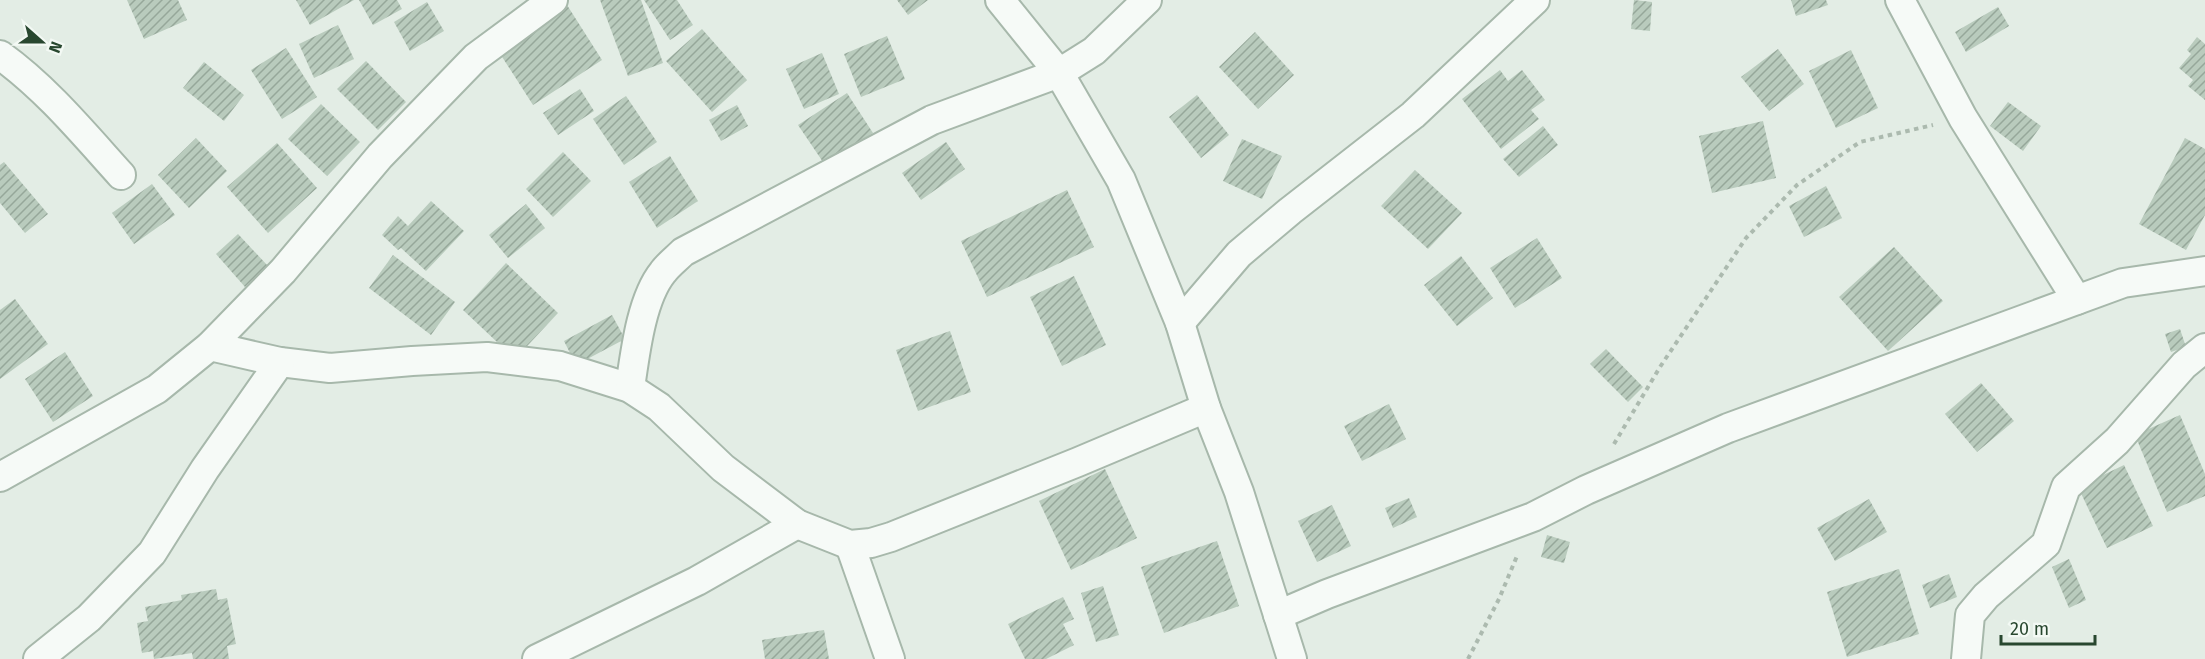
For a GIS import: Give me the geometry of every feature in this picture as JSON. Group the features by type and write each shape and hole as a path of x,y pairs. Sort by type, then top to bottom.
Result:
{"street":[{"path":"0,477 157,389 210,346 283,271 380,156 476,57 526,8 553,0"},
{"path":"1000,0 1059,73 1121,180 1180,323 1206,408 1239,492 1292,659"},
{"path":"630,388 638,334 649,298 662,273 683,252 932,120 1059,73 1094,51 1147,0"},
{"path":"1180,323 1239,254 1413,116 1535,0"},
{"path":"1900,0 1963,118 2077,300"},
{"path":"0,55 23,71 121,175"},
{"path":"1278,615 1327,594 1533,517 1586,490 1728,428 2123,283 2205,271"},
{"path":"210,346 280,362 330,368 487,357 560,366 630,388 659,407 723,468 797,524 850,545 871,543 891,537 1206,408"},
{"path":"1966,659 1970,615 1986,596 2046,544 2066,486 2117,441 2184,365 2205,348"},
{"path":"38,659 89,618 152,553 205,469 280,362"},
{"path":"537,659 697,581 797,524"},
{"path":"850,545 890,659"}],"path":[{"path":"1611,449 1660,367 1746,238 1797,185 1860,142 1963,118"},
{"path":"1468,659 1499,598 1533,517"}],"building":[{"path":"127,0 178,0 187,20 144,39"},
{"path":"296,0 354,0 310,25"},
{"path":"359,0 397,0 402,9 373,25"},
{"path":"600,0 641,0 663,63 628,76"},
{"path":"644,0 677,0 693,25 670,40"},
{"path":"897,0 928,0 908,15"},
{"path":"1634,0 1652,2 1650,31 1631,29"},
{"path":"1791,0 1826,0 1828,5 1796,16"},
{"path":"427,2 444,31 410,51 394,22"},
{"path":"567,5 602,60 533,105 497,49"},
{"path":"1998,7 2009,26 1966,52 1955,32"},
{"path":"338,25 354,59 314,78 299,44"},
{"path":"702,29 747,80 712,112 666,61"},
{"path":"1255,32 1294,75 1258,109 1219,67"},
{"path":"887,36 905,79 861,97 844,54"},
{"path":"2197,37 2205,44 2205,100 2188,86 2193,80 2179,68 2191,54 2187,50"},
{"path":"286,48 317,97 282,119 251,70"},
{"path":"1778,49 1804,84 1769,111 1741,77"},
{"path":"1851,50 1878,108 1836,128 1809,71"},
{"path":"822,53 839,94 804,109 786,69"},
{"path":"366,61 406,102 378,130 337,89"},
{"path":"204,62 244,95 224,121 183,88"},
{"path":"1500,70 1508,81 1522,70 1545,100 1531,110 1539,119 1501,149 1462,99"},
{"path":"580,89 594,111 558,135 543,113"},
{"path":"847,93 873,133 825,165 798,125"},
{"path":"1197,95 1229,135 1201,158 1169,117"},
{"path":"626,96 657,142 624,165 593,119"},
{"path":"2008,102 2041,126 2023,151 1990,126"},
{"path":"321,104 360,142 327,176 288,139"},
{"path":"737,105 748,126 721,141 709,120"},
{"path":"1763,121 1776,178 1712,193 1699,136"},
{"path":"1543,126 1558,145 1519,177 1503,159"},
{"path":"196,138 227,171 189,208 158,175"},
{"path":"2185,138 2205,149 2205,215 2186,250 2139,224"},
{"path":"1242,139 1282,156 1262,199 1223,181"},
{"path":"946,142 965,169 921,200 902,173"},
{"path":"277,143 317,188 268,233 227,187"},
{"path":"563,152 591,181 553,217 526,189"},
{"path":"670,156 698,201 657,228 629,182"},
{"path":"4,162 48,214 25,233 0,203 0,165"},
{"path":"1415,170 1462,213 1428,249 1381,206"},
{"path":"152,184 175,215 134,244 112,213"},
{"path":"1826,186 1842,218 1804,237 1789,206"},
{"path":"1067,190 1094,247 987,297 961,241"},
{"path":"431,201 464,231 426,271 401,248 398,250 382,235 398,216 408,226"},
{"path":"526,204 545,228 508,258 489,235"},
{"path":"238,234 268,266 245,287 216,254"},
{"path":"1537,238 1562,278 1515,308 1490,268"},
{"path":"1894,247 1943,301 1888,351 1839,297"},
{"path":"393,255 455,302 431,335 369,288"},
{"path":"1461,256 1493,298 1457,326 1424,285"},
{"path":"506,263 558,313 515,359 463,310"},
{"path":"1074,276 1106,345 1062,366 1030,297"},
{"path":"15,299 48,344 0,379 0,310"},
{"path":"612,315 625,339 576,365 564,341"},
{"path":"2180,329 2186,347 2171,352 2165,334"},
{"path":"950,331 971,392 918,411 896,350"},
{"path":"1606,349 1643,387 1628,402 1590,364"},
{"path":"65,352 93,396 53,422 25,379"},
{"path":"1981,383 2014,421 1977,452 1945,414"},
{"path":"1389,404 1406,439 1362,461 1344,426"},
{"path":"2180,415 2205,474 2205,496 2167,512 2135,435"},
{"path":"2124,465 2153,526 2107,548 2078,487"},
{"path":"1105,469 1137,538 1071,570 1039,501"},
{"path":"1409,498 1417,517 1393,528 1385,508"},
{"path":"1869,499 1887,532 1835,561 1817,528"},
{"path":"1332,505 1351,546 1317,562 1298,521"},
{"path":"1547,535 1570,542 1564,563 1541,557"},
{"path":"1217,541 1239,606 1164,633 1141,567"},
{"path":"2069,559 2086,600 2069,608 2052,567"},
{"path":"1899,569 1919,634 1847,657 1827,592"},
{"path":"1949,574 1957,597 1930,608 1922,585"},
{"path":"1103,586 1119,635 1096,642 1081,593"},
{"path":"216,589 218,600 227,598 236,644 227,646 229,659 193,659 192,653 154,659 153,651 142,653 137,623 148,621 145,607 182,600 181,595"},
{"path":"1063,597 1074,619 1063,624 1074,645 1046,659 1025,659 1008,624"},
{"path":"824,630 829,659 765,659 762,640"}]}
